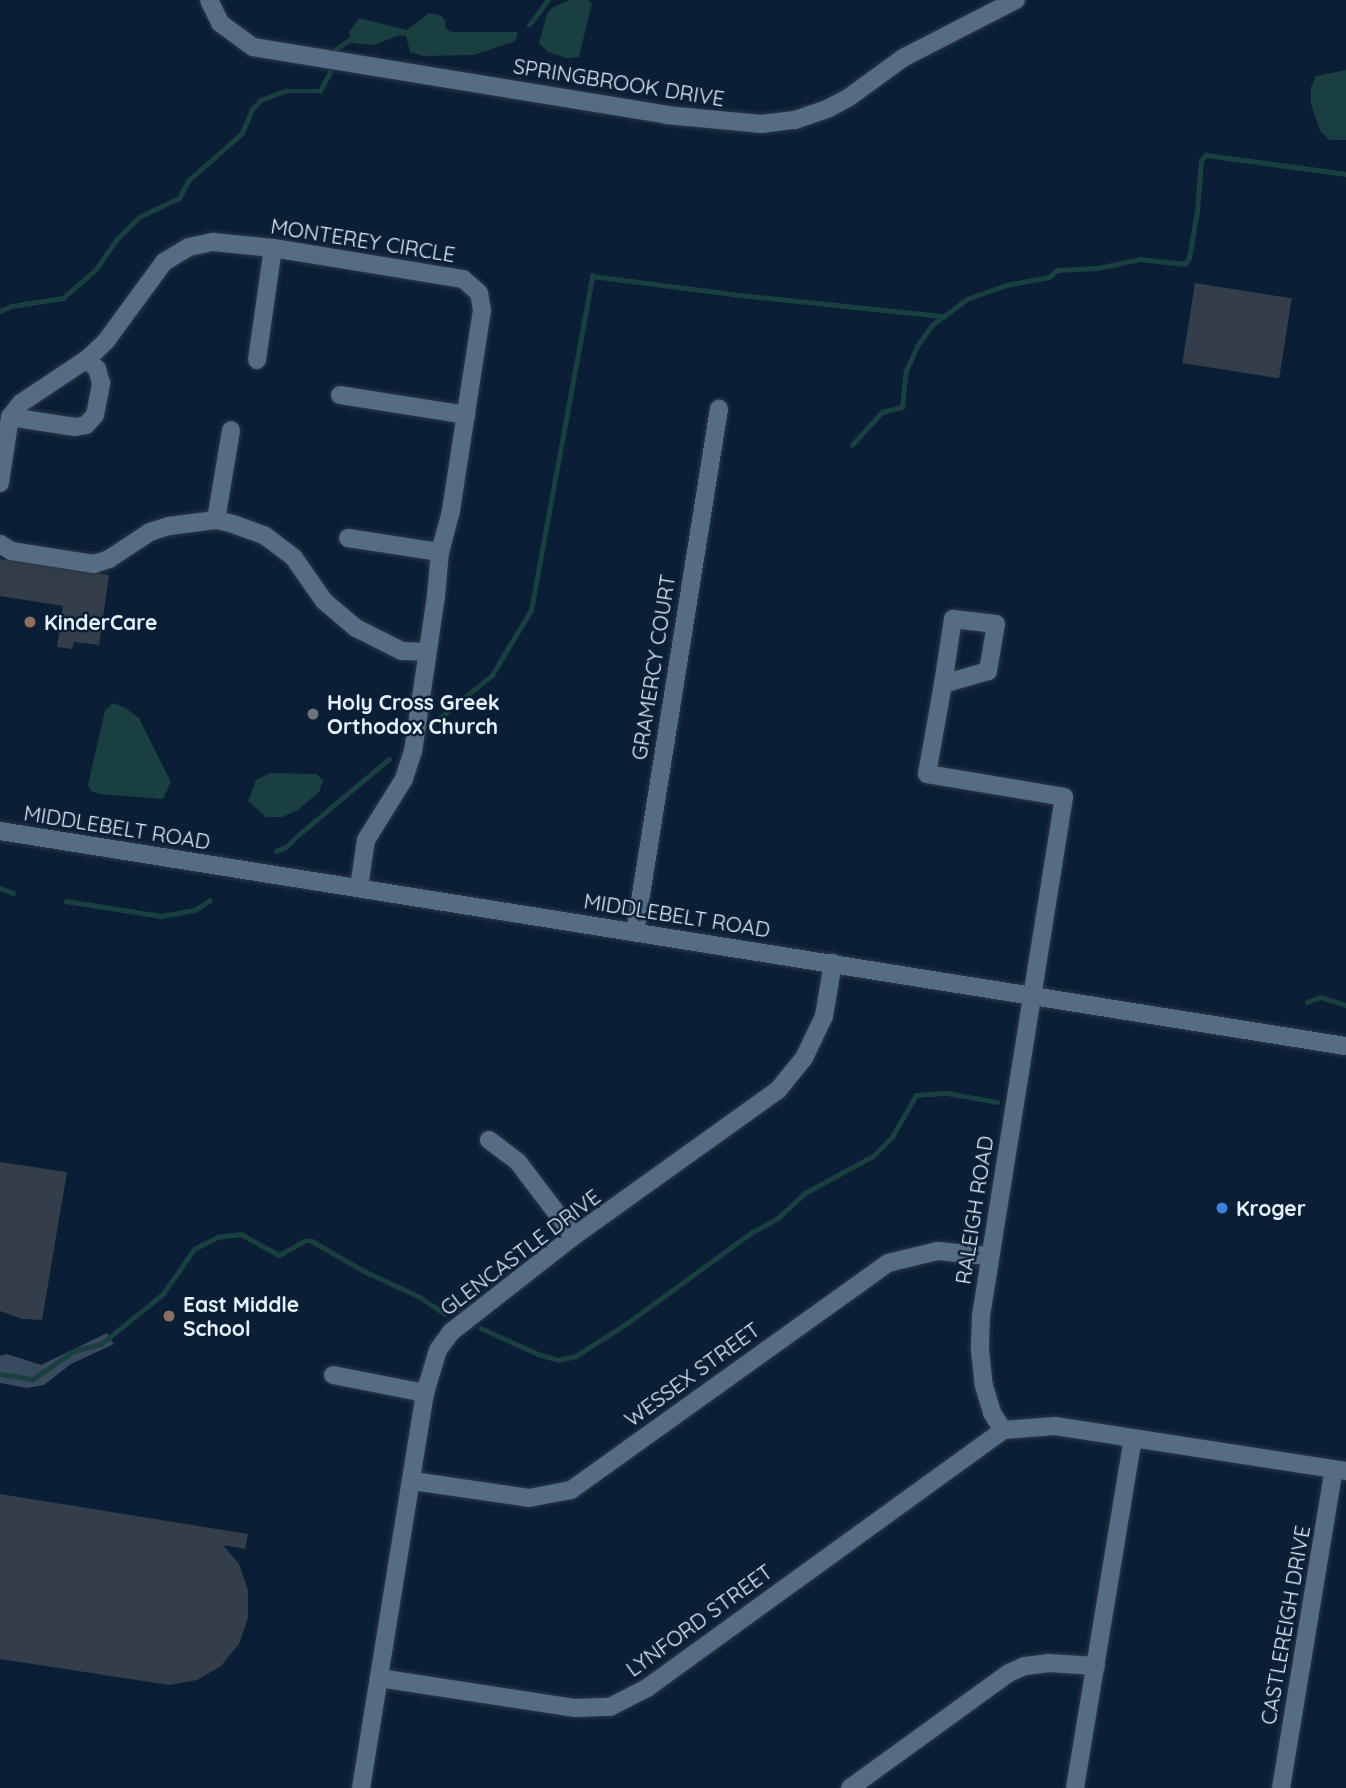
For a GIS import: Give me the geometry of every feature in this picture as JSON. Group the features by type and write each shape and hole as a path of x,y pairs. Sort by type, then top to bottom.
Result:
{"street":[{"name":"SPRINGBROOK DRIVE","path":"209,0 220,23 253,47 666,115 761,124 795,120 829,108 848,98 903,58 1016,0"},
{"name":"MONTEREY CIRCLE","path":"10,417 21,403 87,359 128,315 164,262 189,247 213,242 273,248 463,279 479,293 482,310 451,511 440,552 413,751 404,779 366,839 359,887"},
{"path":"257,360 273,248"},
{"path":"0,483 10,417 75,426 86,425 95,415 101,383 97,369 87,359"},
{"path":"340,395 466,415"},
{"name":"GRAMERCY COURT","path":"635,932 719,409"},
{"path":"216,520 231,430"},
{"path":"0,544 11,551 94,564 109,559 150,532 169,526 216,520 264,536 294,558 324,601 363,632 402,651 427,652"},
{"path":"348,538 440,552"},
{"name":"RALEIGH ROAD","path":"943,684 927,774 1064,797 989,1256 980,1350 984,1386 992,1413 1003,1430"},
{"name":"MIDDLEBELT ROAD","path":"0,831 1346,1046"},
{"name":"GLENCASTLE DRIVE","path":"361,1788 425,1393 438,1350 451,1332 574,1236 778,1090 804,1058 824,1016 834,963"},
{"path":"489,1140 518,1162 574,1236"},
{"name":"WESSEX STREET","path":"413,1480 529,1498 571,1490 888,1263 938,1251 989,1256"},
{"path":"333,1375 425,1393"},
{"path":"1003,1430 1055,1426 1340,1470"},
{"name":"LYNFORD STREET","path":"379,1678 576,1708 610,1707 647,1688 1003,1430"},
{"path":"1076,1788 1133,1439"},
{"name":"CASTLEREIGH DRIVE","path":"1281,1788 1340,1470"},
{"path":"850,1788 1009,1673 1025,1666 1048,1663 1096,1666"}],"shaded area":[{"path":"570,0 587,0 592,3 579,57 567,58 548,52 539,43 547,14 553,7"},
{"path":"429,13 440,15 445,20 446,29 452,32 518,32 515,41 474,55 423,56 410,52 406,36 400,35 374,45 353,43 349,32 359,18 407,30"},
{"path":"1346,70 1346,140 1330,140 1320,131 1311,104 1311,87 1316,76"},
{"path":"1195,283 1292,298 1279,378 1182,363"},
{"path":"0,559 109,575 99,645 74,642 72,649 57,647 63,606 0,596"},
{"path":"113,703 139,718 171,782 163,799 91,791 88,785 105,710"},
{"path":"270,773 317,774 323,781 319,792 298,810 282,817 266,817 248,801 256,780"},
{"path":"0,1162 67,1172 42,1320 22,1319 0,1311"},
{"path":"107,1333 114,1344 71,1364 44,1385 27,1388 0,1383 0,1356 7,1354 41,1365"},
{"path":"0,1494 248,1534 245,1549 223,1545 239,1564 248,1590 248,1618 239,1644 221,1666 197,1680 169,1685 0,1659"}],"waterway":[{"path":"529,25 548,0"},
{"path":"336,49 354,37"},
{"path":"0,311 11,306 63,298 96,269 116,240 139,217 179,198 188,181 242,133 252,109 261,100 285,91 320,91 330,72"},
{"path":"852,445 882,412 902,407 906,371 917,346 932,325 967,299 1006,285 1049,277 1057,270 1098,268 1140,259 1185,264 1189,258 1197,211 1201,160 1206,155 1346,174"},
{"path":"431,725 492,675 531,610 592,276 749,296 944,316"},
{"path":"296,837 389,759"},
{"path":"276,851 293,840"},
{"path":"0,888 13,893"},
{"path":"66,901 161,916 195,910 209,901"},
{"path":"1307,1002 1321,997 1346,1005"},
{"path":"481,1328 538,1354 559,1360 576,1356 626,1324 751,1233 778,1218 805,1193 873,1156 892,1137 916,1095 947,1093 997,1102"},
{"path":"0,1374 33,1379 74,1351 101,1344 163,1294 194,1249 218,1237 241,1234 279,1255 304,1241 312,1241 366,1272 420,1297 445,1314"}],"place":[{"name":"KinderCare","path":"30,622"},
{"name":"Holy Cross Greek Orthodox Church","path":"313,714"},
{"name":"Kroger","path":"1222,1208"},
{"name":"East Middle School","path":"169,1316"}]}
